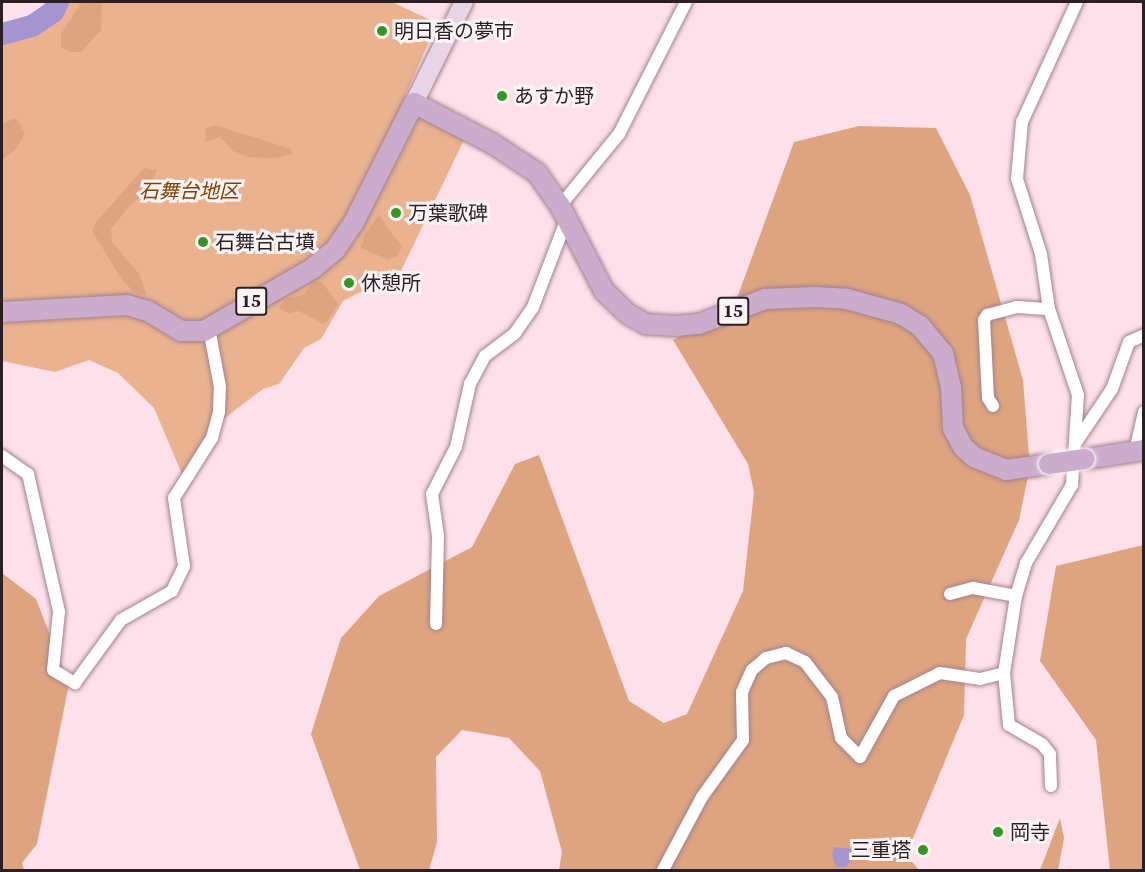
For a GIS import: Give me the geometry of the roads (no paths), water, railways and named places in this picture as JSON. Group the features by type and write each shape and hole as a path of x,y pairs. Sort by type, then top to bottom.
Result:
{"main road":[{"path":"414,103 464,2"},
{"name":"15","path":"2,312 127,305 148,311 181,331 198,333 209,328 312,269 334,250 354,222 414,103 516,158 537,173 563,213 604,291 646,324 699,324 765,299 814,297 847,299 901,314 920,326 943,353 951,387 953,428 963,447 974,457 1006,470 1049,464 1080,452 1139,451"}],"street":[{"path":"436,624 438,536 432,494 456,447 470,384 485,356 515,333 533,307 563,213 619,134 686,2"},
{"path":"1077,2 1022,122 1017,179 1041,254 1049,309 1078,395 1080,452"},
{"path":"993,406 988,398 984,321 987,315 1017,307 1049,309"},
{"path":"2,456 28,474 59,612 53,670 75,684 121,620 172,591 184,566 174,498 212,438 219,411 220,387 209,328"},
{"path":"1051,786 1050,754 1042,744 1009,725 1004,673 1016,596 1026,563 1072,485 1080,452 1112,389 1129,342 1143,334"},
{"path":"1139,451 1143,412"},
{"path":"950,594 973,588 1016,596"},
{"path":"663,870 702,797 743,740 742,692 752,670 766,658 786,653 805,662 831,697 841,738 860,757 894,696 940,673 980,680 1004,673"}],"waterway":[{"path":"2,34 32,26 53,12 58,2"}],"place":[{"name":"明日香の夢市","path":"382,31"},
{"name":"あすか野","path":"502,96"},
{"name":"万葉歌碑","path":"396,213"},
{"name":"石舞台古墳","path":"203,242"},
{"name":"休憩所","path":"349,283"},
{"name":"岡寺","path":"998,832"},
{"name":"三重塔","path":"923,850"}],"park label":[{"name":"石舞台地区","path":"189,191"}]}
